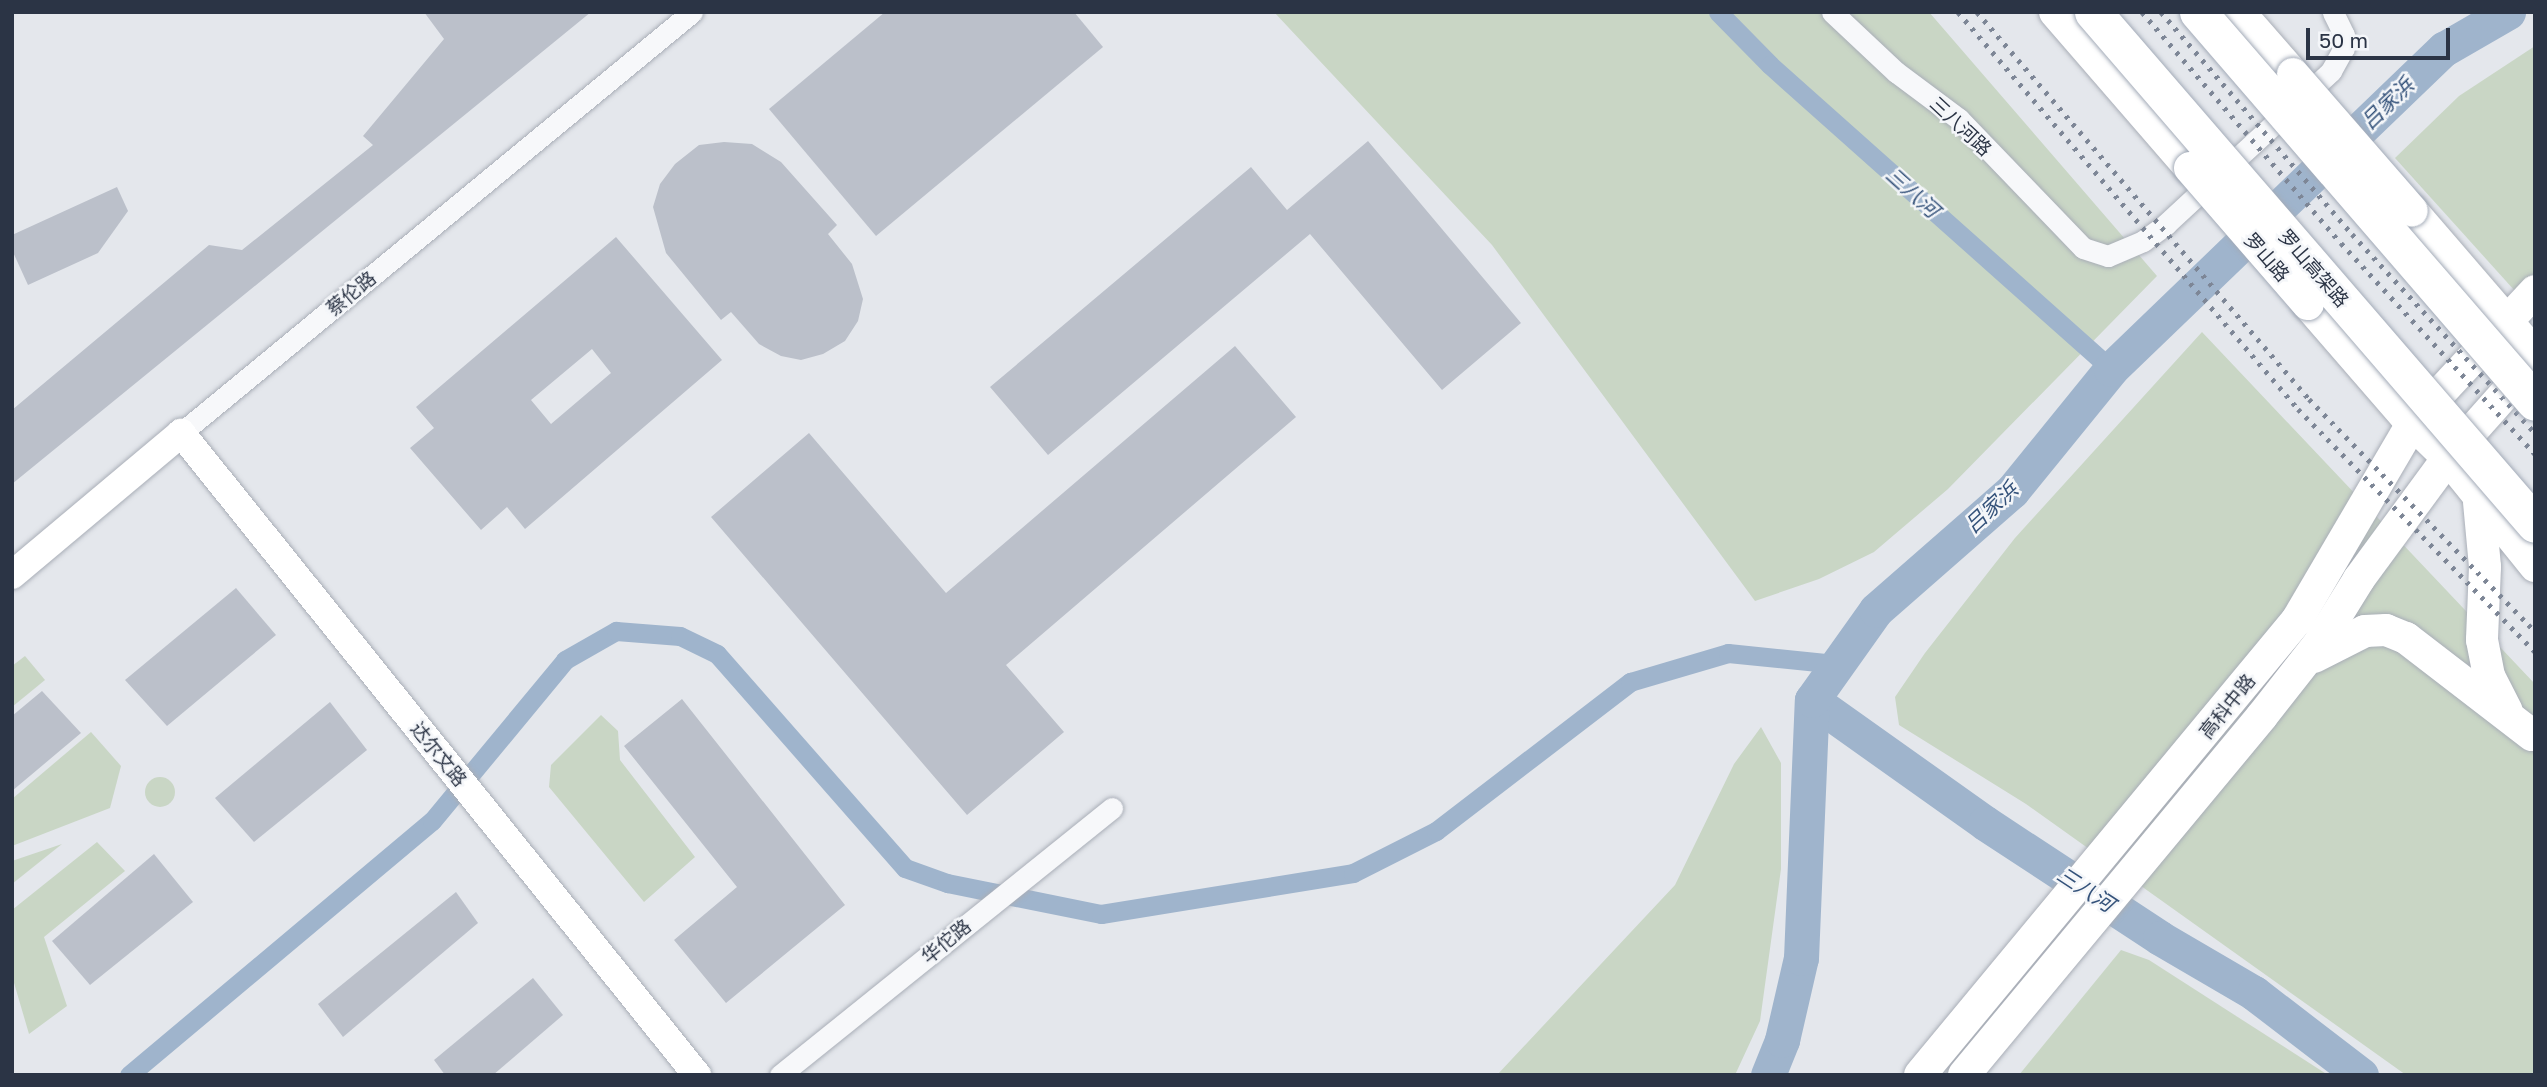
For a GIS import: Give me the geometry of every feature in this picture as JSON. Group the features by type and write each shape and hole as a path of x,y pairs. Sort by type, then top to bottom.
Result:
{"highway":[{"name":"罗山高架路","path":"2093,12 2535,524"},
{"path":"2198,12 2535,402"}],"main road":[{"name":"罗山路","path":"2054,12 2308,304 2448,458 2479,502 2535,566"},
{"path":"2239,12 2508,319 2535,354"},
{"name":"高科中路","path":"1920,1075 2297,620 2413,422 2535,291"},
{"name":"高科中路","path":"1964,1075 2304,663 2448,458 2535,360"},
{"name":"罗山路","path":"2479,502 2484,543 2482,640 2489,676 2498,699 2533,737"},
{"path":"2304,663 2343,640 2386,630 2406,638 2533,737"}],"street":[{"name":"蔡伦路","path":"12,575 692,12"},
{"name":"三八河路","path":"1832,12 1896,72 1959,119 2083,248 2108,256 2143,241 2331,71 2344,47 2344,34 2333,12"},
{"name":"达尔文路","path":"181,433 697,1075"},
{"name":"华佗路","path":"780,1075 1112,808"}],"green space":[{"path":"1274,12 1929,12 2157,276 1948,489 1874,552 1819,579 1755,601 1492,245"},
{"path":"2535,46 2535,288 2524,301 2395,158 2459,96"},
{"path":"2202,332 2535,684 2535,1075 2406,1075 2026,804 1899,725 1895,697 1925,653 2015,538"},
{"path":"25,656 45,680 12,707 12,666"},
{"path":"601,715 618,731 620,760 695,857 644,902 549,787 551,765"},
{"path":"1761,727 1781,763 1781,869 1760,1021 1735,1075 1497,1075 1675,885 1734,764"},
{"path":"91,732 121,766 110,808 12,846 12,799"},
{"path":"160,777 166,778 174,786 174,798 166,806 160,807 154,806 146,798 145,792 146,786 154,778"},
{"path":"97,842 125,871 44,937 67,1006 29,1034 12,976 12,910"},
{"path":"62,844 12,884 12,861"},
{"path":"2121,950 2149,960 2328,1075 2019,1075"}],"building":[{"path":"424,12 591,12 12,484 12,410 209,245 242,250 373,145 363,136 444,39"},
{"path":"885,12 1074,12 1103,47 876,236 769,109"},
{"path":"1368,141 1521,323 1442,390 1310,234 1048,455 990,387 1251,167 1287,210"},
{"path":"724,142 752,144 781,162 837,225 828,234 852,264 863,299 858,321 845,341 823,354 801,360 781,356 759,344 731,312 721,320 666,253 653,207 660,184 675,164 699,145"},
{"path":"117,187 128,211 98,253 28,285 12,250 12,235"},
{"path":"616,237 722,360 525,529 507,507 481,530 410,448 434,428 416,407","holes":["592,349 611,373 551,424 531,400"]},
{"path":"1235,346 1296,417 1006,665 1064,732 967,815 711,517 809,433 946,593"},
{"path":"236,588 276,635 167,726 125,680"},
{"path":"42,691 81,733 12,791 12,716"},
{"path":"682,699 845,905 726,1003 674,940 737,887 624,746"},
{"path":"330,702 367,750 254,842 215,798"},
{"path":"154,854 193,902 90,985 52,941"},
{"path":"456,892 478,923 343,1037 318,1004"},
{"path":"533,978 563,1015 493,1075 445,1075 434,1060"}],"waterway":[{"name":"三八河","path":"1718,12 1770,65 2111,369"},
{"name":"吕家浜","path":"1768,1075 1782,1040 1801,958 1812,700 1876,610 2012,491 2111,369 2444,49 2508,12"},
{"path":"129,1075 432,821 565,660 616,631 680,636 717,654 905,868 947,883 1101,914 1353,873 1436,831 1630,682 1728,653 1837,664"},
{"name":"三八河","path":"1812,700 1985,823 2160,938 2254,993 2361,1075"}],"railway":[{"path":"1958,12 2298,409 2535,652"},
{"path":"1977,12 2309,399 2535,631"},
{"path":"2142,12 2341,243 2535,454"},
{"path":"2161,12 2352,234 2535,433"}]}
